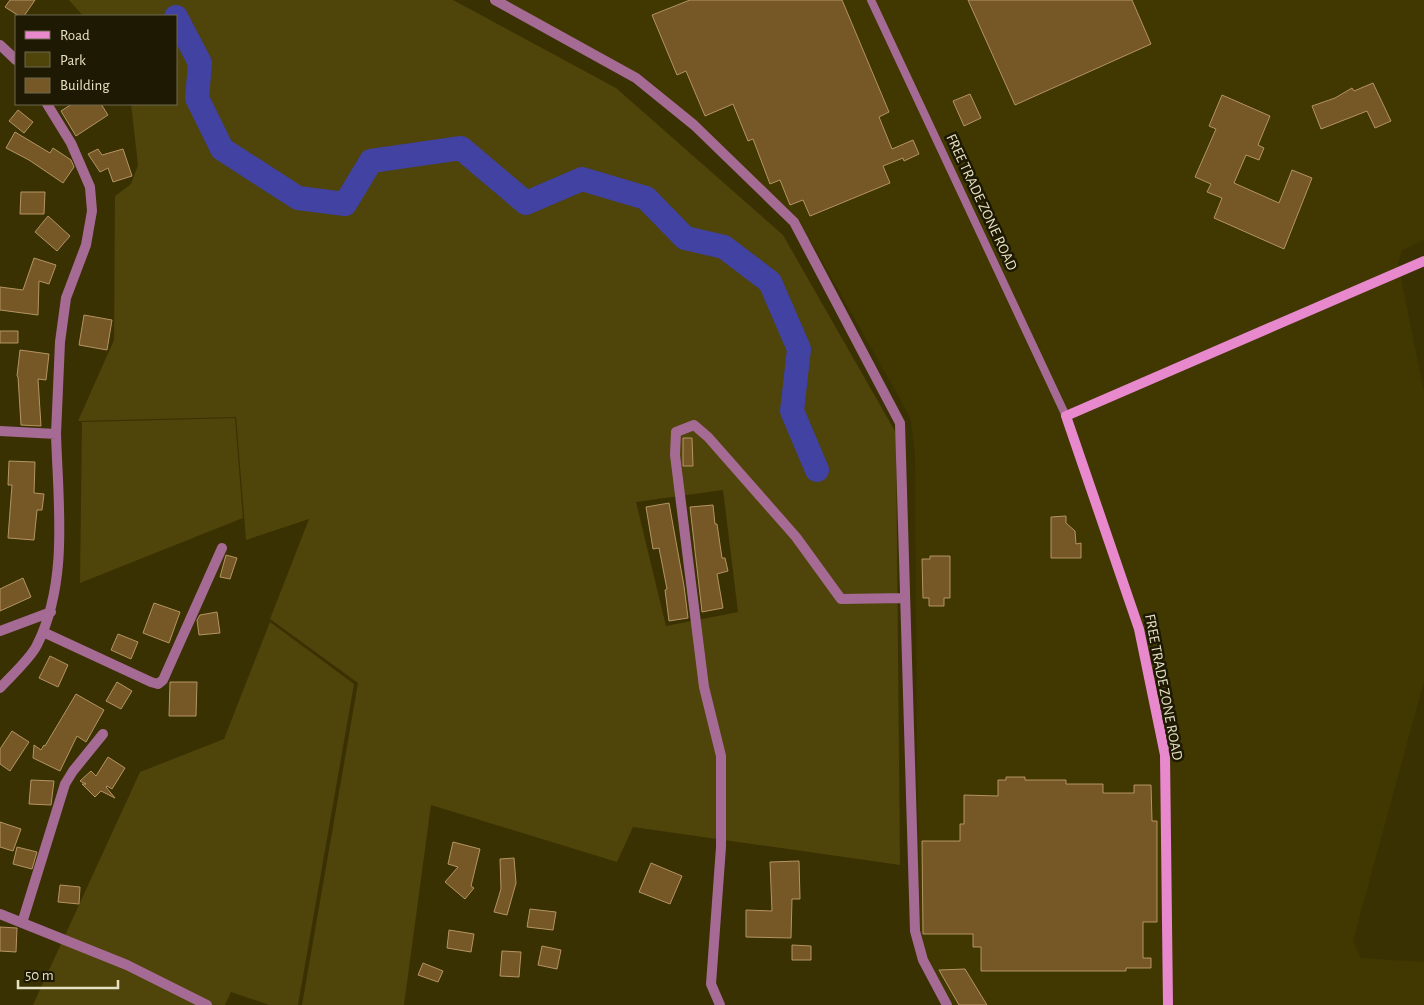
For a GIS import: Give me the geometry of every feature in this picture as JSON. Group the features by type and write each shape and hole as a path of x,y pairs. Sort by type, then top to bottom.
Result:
{"street":[{"path":"495,0 636,78 694,125 794,222 900,423 915,931 923,960 947,1005"},
{"path":"0,45 15,59"},
{"path":"0,688 36,647 51,612 58,564 56,434 60,342 66,298 86,246 92,211 90,186 71,143 48,105"},
{"path":"1066,416 1424,261"},
{"name":"FREE TRADE ZONE ROAD","path":"1066,416 1139,629 1165,755 1168,1005"},
{"path":"720,1005 711,984 721,847 721,756 704,687 674,455 676,432 694,425 708,437 796,537 841,599 905,598"},
{"path":"0,431 56,434"},
{"path":"43,632 158,684 163,680 222,548"},
{"path":"0,632 51,612"},
{"path":"22,922 66,784 73,771 103,734"},
{"path":"0,914 126,966 208,1005"}],"lane":[{"name":"FREE TRADE ZONE ROAD","path":"871,0 1066,416"}],"shaded area":[{"path":"491,0 1424,0 1424,240 1402,250 1398,263 1424,392 1424,681 1353,941 1361,958 1424,962 1424,1005 948,1005 921,956 917,760 915,451 910,417 812,243 796,223 627,73"}],"green space":[{"path":"69,0 453,0 616,88 783,235 896,433 900,865 633,827 617,862 431,805 404,1005 302,1005 358,683 270,619 309,519 246,540 236,417 78,421 114,340 115,196 131,184 138,165 131,105 178,105 178,15 82,15","holes":["723,490 738,612 666,626 636,502"]},
{"path":"235,418 243,518 80,583 82,422"},
{"path":"270,622 354,684 298,1005 269,1005 231,992 225,1005 33,1005 140,772 224,739"}],"building":[{"path":"10,0 35,0 25,15 17,15 5,7"},
{"path":"690,0 842,0 889,112 879,117 892,149 913,140 919,154 904,161 903,158 883,166 890,183 810,216 803,200 790,205 780,180 770,184 753,139 748,141 733,104 705,116 686,71 677,75 652,15"},
{"path":"968,0 1132,0 1151,44 1015,105"},
{"path":"1373,83 1391,121 1375,128 1367,111 1321,129 1312,106 1335,98 1352,88 1354,91"},
{"path":"970,94 981,118 964,126 953,101"},
{"path":"1222,95 1270,116 1258,145 1264,148 1259,160 1246,155 1234,183 1279,203 1292,170 1312,178 1284,249 1214,218 1222,198 1207,192 1211,184 1195,177 1216,129 1209,126"},
{"path":"70,105 102,105 108,115 76,136 61,111"},
{"path":"18,110 33,122 24,133 9,121"},
{"path":"15,132 50,153 53,148 71,160 74,167 63,183 29,160 6,148"},
{"path":"98,149 102,155 123,149 132,176 113,182 108,168 100,172 88,154"},
{"path":"21,192 45,192 44,214 20,214"},
{"path":"48,216 70,236 57,251 35,232"},
{"path":"34,258 56,265 49,284 39,281 38,315 0,310 0,287 23,290"},
{"path":"84,315 112,320 107,350 79,345"},
{"path":"0,331 18,331 18,343 0,343"},
{"path":"20,350 49,354 46,380 38,379 41,426 21,425 17,376"},
{"path":"683,438 692,438 693,466 683,466"},
{"path":"9,461 35,462 34,493 44,494 42,510 37,510 34,540 8,538 12,485 8,485"},
{"path":"669,503 688,618 669,621 665,590 667,589 659,548 653,549 646,507"},
{"path":"713,505 722,558 725,558 728,571 717,574 723,608 702,612 690,507"},
{"path":"1066,516 1066,523 1075,531 1076,544 1081,543 1081,558 1051,558 1051,517"},
{"path":"226,555 237,558 230,579 220,577"},
{"path":"930,556 950,556 950,598 944,598 944,606 929,606 929,598 923,598 922,559 930,559"},
{"path":"23,578 31,597 0,611 0,589"},
{"path":"154,603 180,612 169,643 143,633"},
{"path":"217,612 220,633 199,635 197,620 200,615"},
{"path":"118,634 138,642 131,659 111,650"},
{"path":"50,656 68,665 58,687 39,678"},
{"path":"117,682 132,691 121,709 106,701"},
{"path":"170,682 197,682 196,716 169,716"},
{"path":"76,694 104,710 86,742 77,736 60,771 33,758 34,745 41,750 45,746"},
{"path":"12,731 29,742 10,771 0,764 0,749"},
{"path":"108,757 125,768 112,789 106,787 115,798 101,791 95,797 82,784 86,784 80,781 91,771 96,776"},
{"path":"1006,777 1025,777 1025,780 1066,780 1066,784 1103,784 1103,793 1134,793 1134,785 1151,785 1152,821 1157,821 1157,922 1143,922 1143,958 1151,958 1151,968 1126,968 1126,971 981,971 981,947 973,947 973,934 923,934 922,841 960,841 960,824 964,824 964,795 998,796 998,780 1006,780"},
{"path":"31,780 54,781 51,805 29,804"},
{"path":"0,822 21,829 13,851 0,847"},
{"path":"453,842 480,849 471,886 474,888 465,899 445,882 458,867 448,864"},
{"path":"17,847 37,852 32,869 13,864"},
{"path":"514,858 516,883 507,915 494,912 501,889 500,859"},
{"path":"799,861 800,899 792,899 791,938 746,937 746,910 772,911 770,862"},
{"path":"651,863 682,876 670,904 639,892"},
{"path":"60,885 80,887 79,904 58,902"},
{"path":"530,909 556,912 553,930 527,927"},
{"path":"0,927 17,928 16,952 0,951"},
{"path":"449,930 474,934 471,952 447,948"},
{"path":"792,945 811,946 811,960 792,960"},
{"path":"542,946 561,950 557,969 538,965"},
{"path":"502,951 521,952 519,977 500,976"},
{"path":"423,963 443,971 438,982 418,975"},
{"path":"965,969 987,1005 959,1005 939,970"}],"waterway":[{"path":"178,21 200,63 197,98 222,149 298,198 345,204 371,161 461,148 526,203 582,179 646,198 685,238 724,247 770,282 799,349 792,411 817,470"}]}
